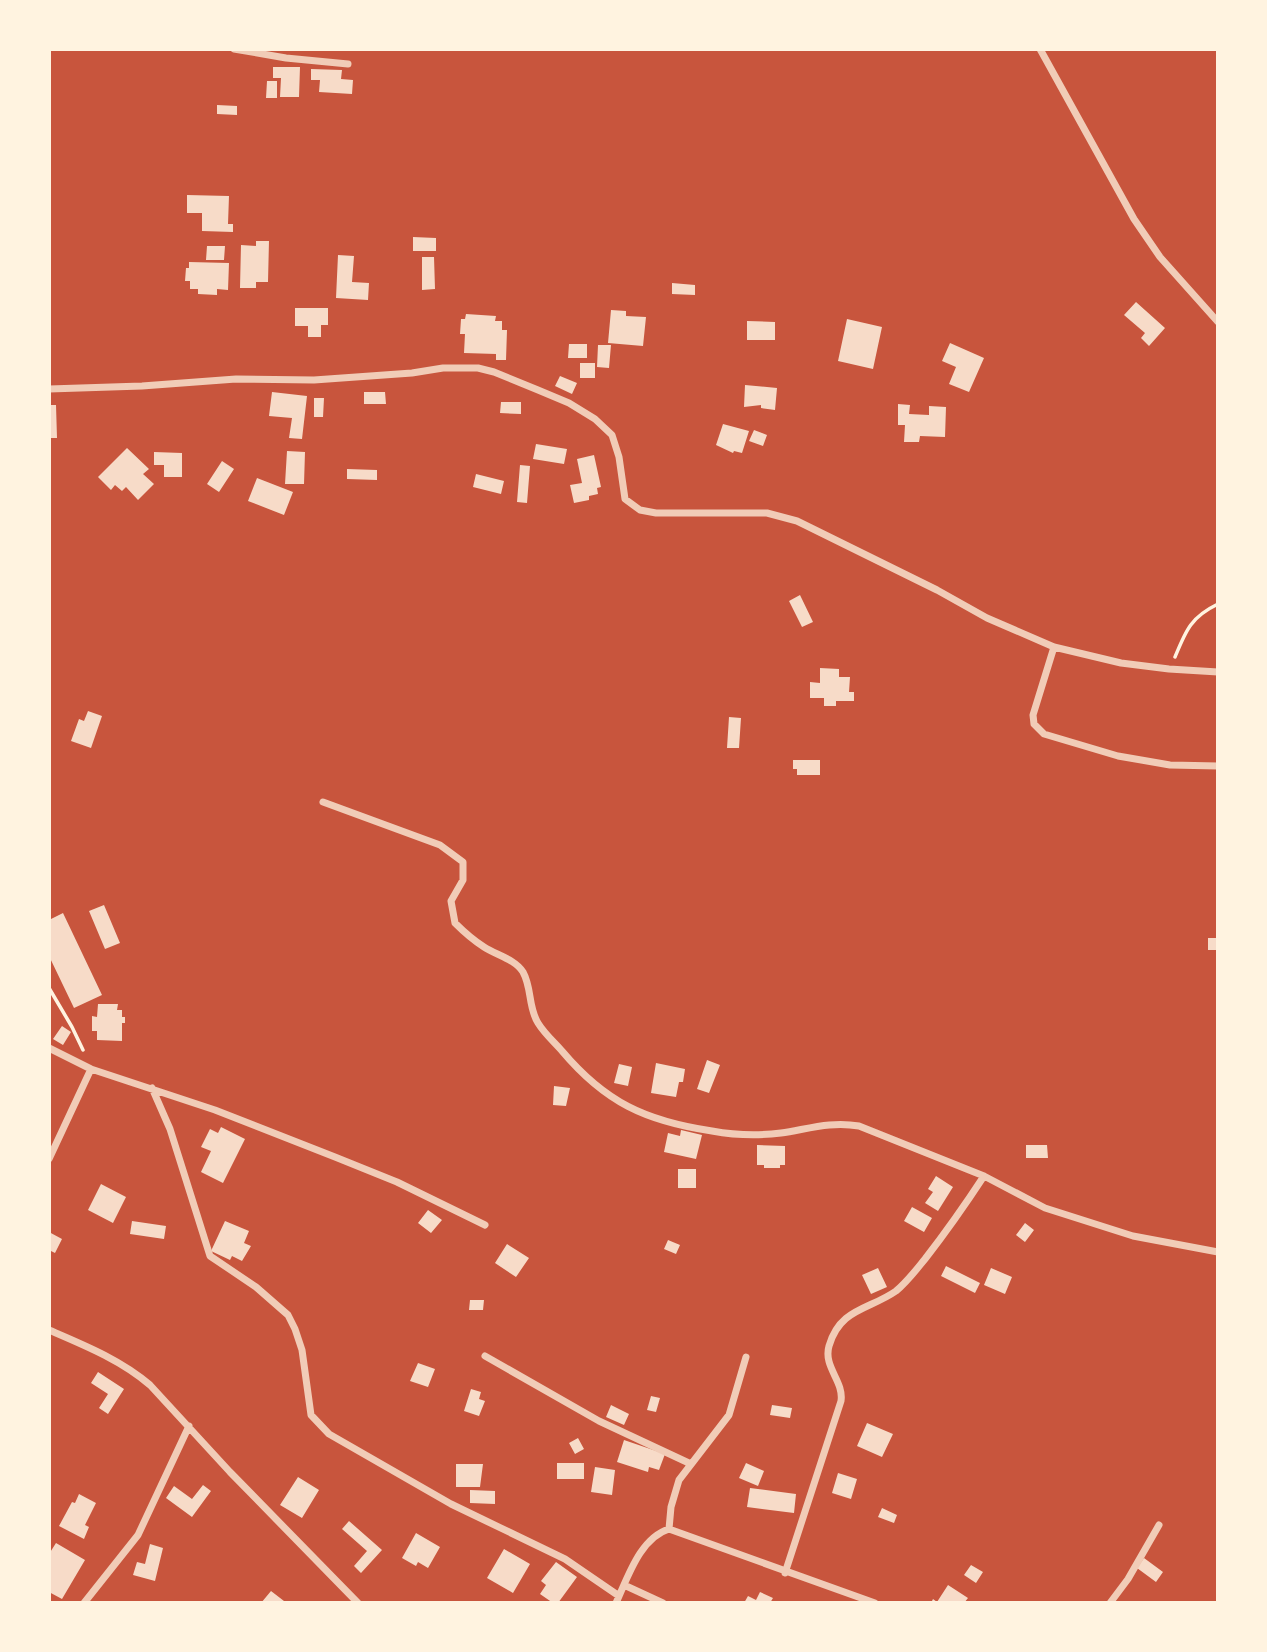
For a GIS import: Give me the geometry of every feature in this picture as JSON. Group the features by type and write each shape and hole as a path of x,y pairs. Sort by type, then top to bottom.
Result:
{"street":[{"path":"234,49 286,58 348,64"},
{"path":"1040,49 1134,219 1160,257 1218,323"},
{"path":"49,389 236,379 337,379 461,367 494,372 569,403 595,419 612,435 619,457 625,499 640,510 678,515 766,513 797,521 937,590 987,618 1054,647 1121,663 1218,672"},
{"path":"1054,647 1033,715 1034,724 1044,734 1118,756 1170,765 1218,766"},
{"path":"323,802 440,845 463,862 463,880 451,901 455,923 482,946 515,962 523,973 530,1005 538,1023 591,1083 634,1111 700,1129 751,1135 841,1123 859,1126 984,1176 1045,1208 1133,1236 1218,1252"},
{"path":"49,1048 91,1069 152,1088 397,1182 485,1225"},
{"path":"49,1159 91,1069"},
{"path":"152,1088 170,1129 210,1256 288,1315 302,1350 308,1407 315,1422 329,1434 451,1504 565,1559 618,1599 638,1558 652,1537 669,1529 785,1573 875,1603"},
{"path":"785,1573 841,1401 841,1386 830,1368 828,1358 833,1335 848,1315 876,1303 908,1279 958,1215 984,1176"},
{"path":"49,1330 135,1372 358,1603"},
{"path":"485,1356 599,1421 691,1464"},
{"path":"669,1529 679,1480 729,1416 746,1357"},
{"path":"84,1603 138,1535 189,1426"},
{"path":"1110,1603 1128,1579 1159,1525"},
{"path":"624,1585 663,1603"}],"path":[{"path":"1169,669 1190,624 1206,609 1218,604"},
{"path":"49,988 72,1027 91,1069"}],"building":[{"path":"273,67 300,67 299,97 280,97 281,78 273,78"},
{"path":"311,69 342,70 341,79 353,80 352,94 319,92 320,80 311,80"},
{"path":"267,81 277,81 277,98 266,98"},
{"path":"217,105 237,106 237,115 217,114"},
{"path":"187,195 229,196 228,224 233,224 233,232 202,231 202,213 187,213"},
{"path":"413,237 436,238 436,251 413,251"},
{"path":"256,241 269,241 268,282 256,282 256,288 240,288 241,245 256,246"},
{"path":"207,246 225,246 224,260 206,260"},
{"path":"338,255 354,256 352,282 369,283 368,300 336,298"},
{"path":"422,257 434,257 435,289 422,290"},
{"path":"189,262 229,263 228,290 217,289 217,295 198,294 198,289 190,289 190,281 185,281"},
{"path":"672,283 695,285 695,295 672,294"},
{"path":"1136,302 1165,328 1149,346 1141,338 1145,333 1124,315"},
{"path":"295,308 328,308 328,325 321,325 321,337 308,337 308,326 295,326"},
{"path":"611,310 626,311 626,316 646,317 643,346 608,343"},
{"path":"466,314 496,316 495,321 502,321 502,330 507,330 506,360 496,360 496,354 464,353 465,334 460,334 461,319 465,319"},
{"path":"847,319 882,327 873,369 838,361"},
{"path":"747,321 775,322 775,340 747,340"},
{"path":"950,343 984,358 969,392 949,384 956,367 942,361"},
{"path":"569,344 587,344 587,358 568,358"},
{"path":"598,345 611,345 609,368 597,367"},
{"path":"580,363 595,363 595,378 580,378"},
{"path":"560,376 577,383 572,394 555,386"},
{"path":"745,385 777,388 775,410 761,408 761,405 744,407"},
{"path":"272,392 307,396 302,439 289,438 292,418 269,416"},
{"path":"364,392 385,392 386,404 364,404"},
{"path":"314,398 324,398 323,417 314,417"},
{"path":"501,402 521,402 521,414 500,413"},
{"path":"898,404 910,405 909,414 929,415 929,406 946,407 945,437 920,436 919,442 904,442 905,425 898,425"},
{"path":"49,405 56,405 57,438 49,438"},
{"path":"723,424 749,431 742,453 733,453 716,445"},
{"path":"754,430 767,435 763,446 749,441"},
{"path":"536,444 567,449 564,464 533,459"},
{"path":"127,448 149,469 143,474 154,484 138,500 126,487 122,491 115,485 111,490 98,477"},
{"path":"287,451 305,452 304,484 285,484"},
{"path":"154,452 182,453 182,477 164,477 164,465 154,465"},
{"path":"594,455 601,487 597,488 598,494 589,496 589,500 574,503 570,485 582,483 577,459"},
{"path":"222,461 234,469 219,492 207,484"},
{"path":"520,465 530,466 527,503 517,502"},
{"path":"347,469 377,470 377,480 347,479"},
{"path":"476,474 504,481 501,494 473,487"},
{"path":"257,478 293,492 284,515 248,501"},
{"path":"800,595 813,622 802,627 789,601"},
{"path":"820,668 839,669 839,677 850,677 849,692 854,692 854,701 836,701 836,706 824,706 824,698 810,698 810,682 820,683"},
{"path":"88,711 102,716 91,748 71,741 79,719 84,721"},
{"path":"729,717 741,718 739,748 727,748"},
{"path":"793,760 820,760 820,775 797,775 797,769 793,769"},
{"path":"104,905 120,943 105,949 89,911"},
{"path":"63,913 102,995 74,1008 49,956 49,920"},
{"path":"1208,938 1218,938 1218,950 1208,950"},
{"path":"98,1004 118,1004 117,1010 122,1010 125,1023 122,1023 122,1041 97,1040 97,1031 92,1031 92,1016 97,1017"},
{"path":"62,1026 71,1032 63,1045 53,1039"},
{"path":"707,1060 720,1065 709,1093 697,1089"},
{"path":"656,1063 685,1069 676,1097 651,1093"},
{"path":"619,1064 632,1067 628,1086 614,1083"},
{"path":"554,1086 570,1088 566,1106 553,1105"},
{"path":"221,1127 245,1139 223,1183 201,1172 211,1151 201,1147 210,1129 218,1133"},
{"path":"681,1130 702,1135 696,1159 664,1152 668,1133 680,1136"},
{"path":"757,1145 785,1146 785,1165 780,1165 780,1168 764,1168 764,1165 757,1165"},
{"path":"1026,1145 1047,1145 1048,1158 1026,1158"},
{"path":"678,1169 696,1169 696,1188 678,1188"},
{"path":"936,1176 953,1187 938,1211 925,1203 933,1192 928,1189"},
{"path":"101,1184 126,1197 113,1223 88,1210"},
{"path":"912,1207 932,1218 924,1232 904,1221"},
{"path":"428,1210 442,1220 431,1233 418,1223"},
{"path":"132,1221 166,1226 164,1239 130,1234"},
{"path":"225,1221 249,1231 244,1243 251,1246 242,1261 232,1256 230,1260 211,1251"},
{"path":"1025,1223 1034,1230 1025,1242 1016,1235"},
{"path":"49,1232 62,1239 55,1253 49,1250"},
{"path":"668,1240 680,1245 676,1254 664,1249"},
{"path":"507,1244 529,1258 516,1277 495,1263"},
{"path":"946,1266 980,1283 975,1293 941,1276"},
{"path":"878,1268 887,1287 871,1294 862,1275"},
{"path":"991,1268 1012,1277 1005,1294 984,1285"},
{"path":"470,1300 484,1300 483,1310 469,1310"},
{"path":"418,1363 435,1369 428,1387 410,1381"},
{"path":"98,1372 124,1389 108,1414 99,1408 108,1394 91,1383"},
{"path":"471,1389 481,1392 479,1399 485,1401 479,1416 464,1411"},
{"path":"651,1396 660,1398 656,1412 647,1410"},
{"path":"611,1405 629,1414 624,1425 606,1417"},
{"path":"772,1405 792,1408 790,1418 770,1415"},
{"path":"867,1423 893,1434 882,1457 857,1446"},
{"path":"578,1438 584,1449 575,1454 569,1443"},
{"path":"624,1440 665,1454 659,1470 649,1467 648,1472 617,1462"},
{"path":"557,1463 584,1463 584,1479 557,1479"},
{"path":"746,1463 764,1471 758,1486 739,1478"},
{"path":"456,1464 483,1464 480,1487 456,1487"},
{"path":"595,1467 615,1470 612,1495 591,1492"},
{"path":"838,1473 857,1479 851,1499 832,1493"},
{"path":"298,1477 319,1490 302,1518 280,1505"},
{"path":"203,1485 211,1491 192,1517 166,1498 174,1486 192,1499"},
{"path":"750,1488 796,1494 794,1513 747,1507"},
{"path":"470,1490 495,1491 495,1504 470,1503"},
{"path":"79,1494 96,1503 85,1525 89,1527 84,1539 59,1526"},
{"path":"882,1508 897,1515 894,1523 878,1517"},
{"path":"349,1521 382,1550 361,1573 354,1566 367,1551 342,1529"},
{"path":"416,1533 440,1547 428,1568 418,1562 416,1566 402,1558"},
{"path":"56,1543 85,1560 62,1599 49,1592 49,1554"},
{"path":"150,1544 163,1548 155,1581 133,1575 137,1562 145,1564"},
{"path":"504,1549 530,1564 513,1593 487,1578"},
{"path":"1144,1558 1163,1572 1156,1582 1137,1568"},
{"path":"556,1562 577,1577 558,1603 553,1603 540,1594 546,1585 541,1581"},
{"path":"971,1565 983,1572 976,1583 964,1575"},
{"path":"948,1585 968,1598 964,1603 931,1603 933,1599 937,1602"},
{"path":"271,1591 284,1601 261,1603"},
{"path":"760,1592 773,1598 770,1603 744,1603 748,1596 756,1600"}]}
